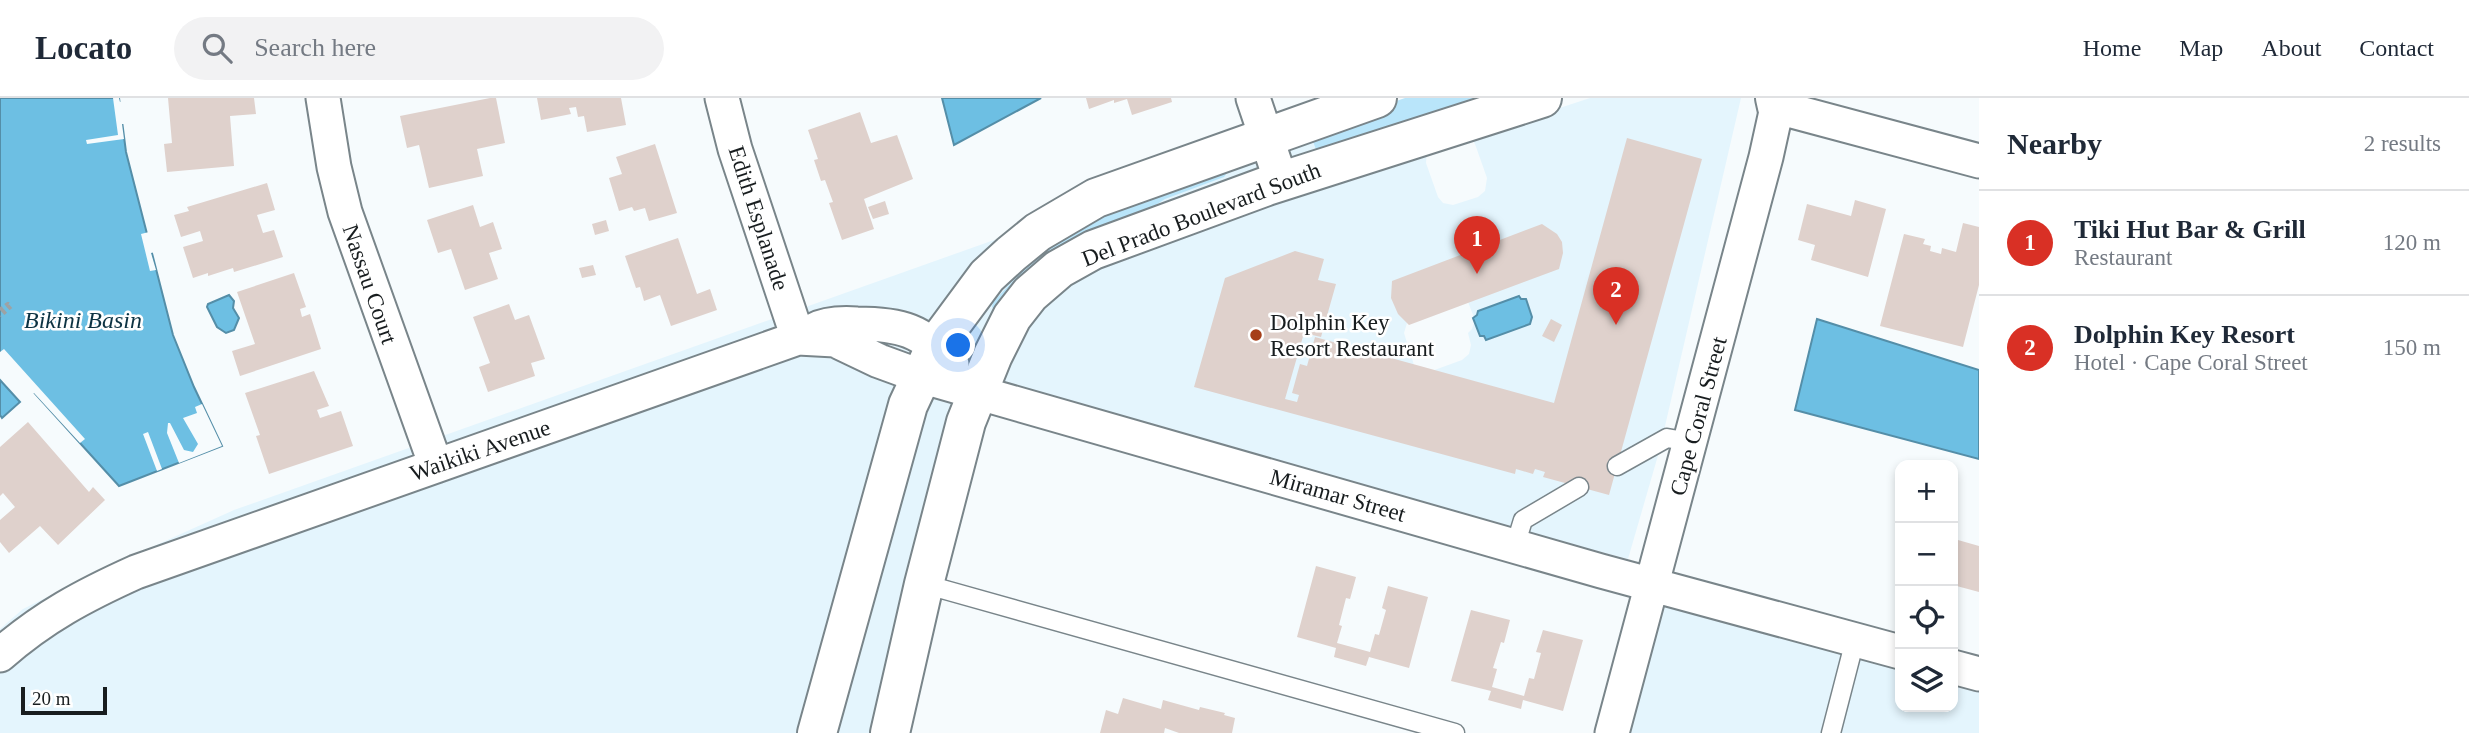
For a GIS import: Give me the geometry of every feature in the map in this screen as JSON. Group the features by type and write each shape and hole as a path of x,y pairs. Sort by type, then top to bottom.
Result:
{"street":[{"name":"Nassau Court","path":"323,98 334,167 345,212 436,466"},
{"name":"Edith Esplanade","path":"722,98 735,149 798,338"},
{"path":"1252,98 1281,181"},
{"name":"Del Prado Boulevard South","path":"817,733 897,437 928,361 953,320 987,276 1020,247 1066,214 1096,198 1377,98"},
{"name":"Del Prado Boulevard South","path":"890,733 924,584 966,422 1012,317 1030,294 1059,269 1093,250 1281,181 1542,98"},
{"path":"1777,101 1979,161"},
{"name":"Cape Coral Street","path":"1612,733 1763,170 1777,101"},
{"path":"798,338 820,327 842,323 902,327 928,361 977,392"},
{"name":"Waikiki Avenue","path":"1,653 69,604 136,572 798,338"},
{"name":"Miramar Street","path":"977,392 1653,586 1895,651"},
{"path":"1958,668 1979,674"}],"lane":[{"path":"1617,466 1667,438 1690,442"},
{"path":"1515,546 1523,520 1579,487"},
{"path":"924,584 1455,733"},
{"path":"1831,733 1855,640"}],"shaded area":[{"path":"1405,98 1493,98 1317,152 1312,139 1321,127"},
{"path":"1424,98 1489,98 1087,236 955,385 940,465 874,733 832,733 912,441 941,368 998,287 1073,228"},
{"path":"1590,98 1741,98 1659,452 1628,559 992,394 1040,306 1098,265 1185,232 1427,151 1426,163 1438,197 1443,203 1453,205 1478,197 1485,191 1487,178 1471,137","holes":["1468,302 1475,320 1468,333 1471,345 1469,354 1462,360 1429,372 1414,365 1404,333 1410,313"]},
{"path":"1229,170 1224,177 1165,199 994,309 992,307 993,302 1059,232"},
{"path":"1011,234 987,253 802,733 0,733 0,629 23,609 112,565 234,510"},
{"path":"1644,579 1895,654 1895,712 1958,712 1958,674 1979,680 1979,733 1599,733"}],"water":[{"name":"Bikini Basin","path":"0,98 119,98 126,152 173,335 222,446 119,486 0,355"},
{"path":"942,98 1041,98 954,145"},
{"path":"229,295 234,301 233,308 239,318 234,330 226,333 217,327 207,307 208,304"},
{"path":"1519,296 1526,299 1532,317 1530,324 1486,340 1484,336 1480,336 1473,318 1478,311"},
{"path":"1817,319 1979,370 1979,459 1795,410"},
{"path":"0,380 20,402 2,418 0,415"}],"pier":[{"path":"113,98 123,101 124,139 87,144 86,140 118,135"},
{"path":"149,232 155,252 151,253 156,270 150,271 141,234"},
{"path":"4,349 85,439 80,443 34,393 31,395 0,360 0,352"},
{"path":"202,404 222,446 179,463 167,433 168,423 184,450 193,452 198,444 183,418 197,413 195,407"},
{"path":"148,432 162,469 157,471 143,434"}],"building":[{"path":"168,98 254,98 256,114 230,116 234,166 167,172 164,144 172,143"},
{"path":"496,98 505,143 477,149 483,176 429,188 419,145 407,148 400,116"},
{"path":"537,98 621,98 626,125 587,132 584,116 578,117 576,107 569,108 571,114 541,120"},
{"path":"1086,98 1171,98 1172,102 1132,115 1127,99 1114,103 1114,100 1089,109"},
{"path":"860,112 871,143 897,135 913,179 864,199 874,229 842,240 829,203 833,202 825,180 821,181 814,160 818,159 808,130"},
{"path":"1627,138 1702,159 1609,495 1543,477 1545,472 1535,469 1533,474 1516,469 1515,474 1194,387 1225,278 1295,251 1324,259 1318,280 1336,284 1321,337 1304,333 1285,399 1297,402 1299,395 1292,393 1300,364 1307,366 1315,337 1554,403"},
{"path":"655,144 677,213 649,221 645,208 634,211 632,207 619,211 609,178 622,174 616,157"},
{"path":"267,183 275,210 257,215 263,233 274,230 283,257 234,272 233,268 193,278 183,247 203,241 200,231 181,237 174,215 189,211 187,207"},
{"path":"1855,200 1886,209 1868,277 1811,260 1815,245 1798,240 1807,204 1851,216"},
{"path":"885,201 889,214 873,219 868,207"},
{"path":"473,205 480,227 493,222 502,249 489,253 498,279 465,290 451,249 438,253 427,220"},
{"path":"606,220 609,231 595,235 592,224"},
{"path":"1963,223 1979,227 1979,285 1963,347 1880,326 1904,234 1925,239 1923,244 1931,246 1930,251 1941,254 1942,248 1956,252"},
{"path":"1542,224 1557,234 1562,242 1563,253 1559,269 1409,325 1398,314 1391,298 1392,281"},
{"path":"678,238 697,294 710,289 717,310 671,326 660,295 644,301 640,287 636,288 625,256"},
{"path":"593,265 596,275 582,278 579,268"},
{"path":"294,273 306,307 300,309 302,317 310,314 321,349 240,376 232,351 255,344 237,292"},
{"path":"509,304 515,320 529,315 545,359 531,363 535,376 488,392 479,367 490,363 473,317"},
{"path":"1551,319 1562,325 1554,342 1542,336"},
{"path":"314,371 329,406 317,410 320,418 341,411 353,446 269,474 256,436 260,435 245,393"},
{"path":"28,422 89,492 93,487 105,500 58,545 40,526 9,553 0,542 0,520 15,507 3,493 0,496 0,447"},
{"path":"1958,540 1979,546 1979,592 1958,586"},
{"path":"1316,566 1356,577 1350,599 1346,598 1337,643 1370,652 1375,634 1379,635 1386,610 1382,608 1388,586 1428,597 1409,668 1369,657 1366,666 1334,657 1336,648 1297,637"},
{"path":"1471,610 1510,620 1493,668 1497,669 1492,687 1524,696 1529,678 1534,679 1541,653 1536,652 1543,630 1583,640 1563,711 1523,700 1521,709 1488,700 1491,691 1451,681"},
{"path":"1123,698 1161,709 1163,700 1199,710 1200,707 1225,713 1224,715 1235,718 1232,733 1179,733 1165,728 1164,733 1100,733 1106,710 1118,714"}],"place":[{"name":"Tiki Hut Bar & Grill","path":"1477,274"},
{"name":"Dolphin Key Resort","path":"1616,325"},
{"name":"Dolphin Key Resort Restaurant","path":"1256,335"}]}
